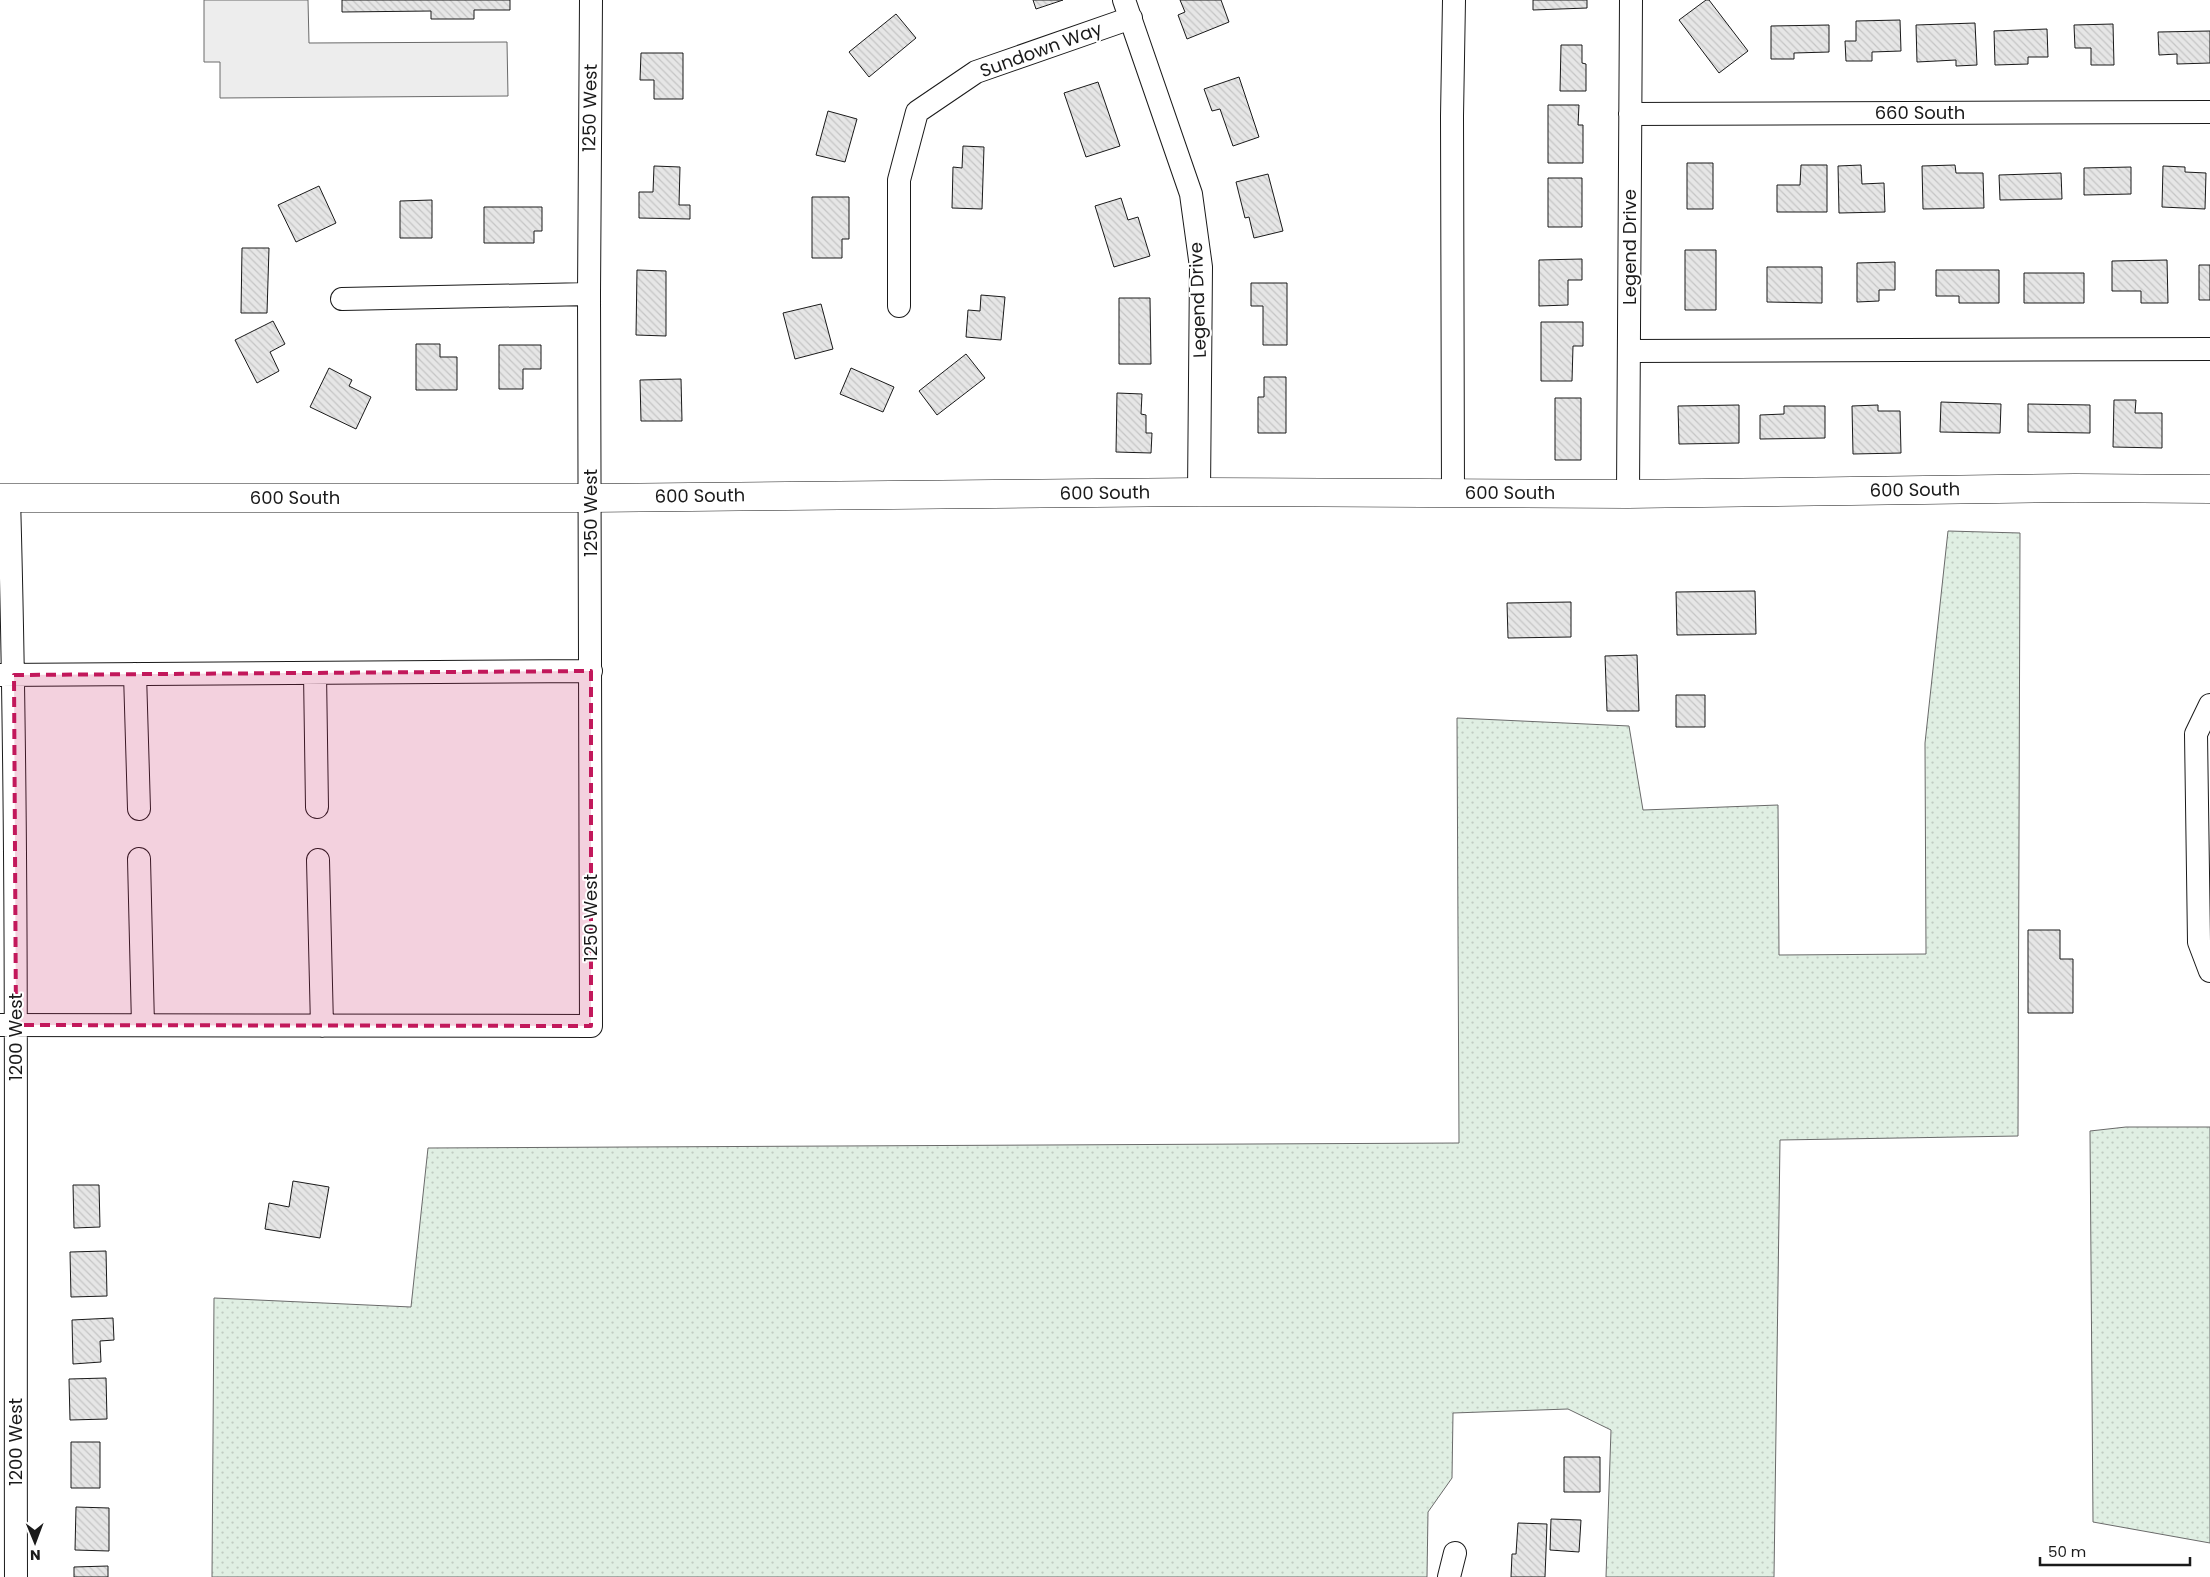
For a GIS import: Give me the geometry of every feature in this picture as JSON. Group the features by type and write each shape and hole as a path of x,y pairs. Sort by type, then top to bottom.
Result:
{"main road":[{"name":"600 South","path":"4,498 591,498 1199,492 1628,494 2075,488 2210,489"}],"street":[{"name":"1250 West","path":"322,1026 591,1026 591,498 588,294 591,0"},
{"path":"1453,493 1452,116 1454,0"},
{"name":"Legend Drive","path":"1628,494 1631,351 1631,0"},
{"name":"Legend Drive","path":"1128,9 1191,194 1201,267 1199,492"},
{"name":"Sundown Way","path":"899,306 899,180 918,112 976,72 1128,9"},
{"name":"660 South","path":"1630,114 2210,112"},
{"path":"342,299 588,294"},
{"path":"1631,351 2210,349"},
{"name":"1200 West","path":"4,498 7,675 8,1025 18,1170 8,1283 16,1577"},
{"path":"7,675 591,671"},
{"path":"315,673 317,807"},
{"path":"135,674 139,809"},
{"path":"2210,705 2196,734 2199,942 2210,971"},
{"path":"139,859 143,1025"},
{"path":"8,1025 322,1026 318,860"},
{"path":"1448,1577 1455,1553"}],"highlighted area":[{"path":"591,671 591,1026 16,1025 14,675"}],"green space":[{"path":"1948,531 2020,533 2018,1136 1780,1140 1774,1577 1606,1577 1611,1430 1568,1409 1453,1413 1452,1478 1428,1512 1427,1577 212,1577 214,1298 411,1307 428,1148 1459,1143 1457,718 1629,726 1643,810 1778,805 1779,955 1926,954 1925,743"},
{"path":"2126,1127 2210,1127 2210,1543 2093,1522 2090,1131"}],"shaded area":[{"path":"204,0 308,0 309,43 507,42 508,96 220,98 220,62 204,62"}],"building":[{"path":"342,0 510,0 510,10 474,10 474,19 431,19 431,11 342,12"},
{"path":"1033,0 1063,0 1036,9"},
{"path":"1180,0 1221,0 1229,22 1187,39 1178,15 1185,12"},
{"path":"1533,0 1587,0 1587,8 1533,10"},
{"path":"1706,0 1709,0 1748,51 1719,73 1679,20"},
{"path":"896,14 916,38 869,77 849,52"},
{"path":"1900,20 1901,51 1872,52 1872,61 1846,61 1845,41 1856,41 1856,21"},
{"path":"1975,23 1977,65 1956,66 1956,60 1917,62 1916,25"},
{"path":"2113,24 2114,65 2091,65 2091,48 2075,48 2074,25"},
{"path":"1829,25 1829,52 1794,53 1794,59 1771,59 1771,26"},
{"path":"2047,29 2048,57 2028,57 2028,64 1995,65 1994,31"},
{"path":"2210,31 2210,63 2177,64 2177,54 2159,55 2158,32"},
{"path":"1561,45 1582,45 1582,63 1586,64 1586,91 1560,91"},
{"path":"641,53 683,53 683,99 654,99 654,80 640,80"},
{"path":"1239,77 1259,137 1233,146 1220,109 1212,111 1204,89"},
{"path":"1098,82 1120,146 1086,157 1064,93"},
{"path":"1548,105 1579,105 1578,125 1583,125 1583,163 1548,163"},
{"path":"828,111 857,119 845,162 816,155"},
{"path":"963,146 984,147 982,209 952,208 953,167 962,168"},
{"path":"1687,163 1713,163 1713,209 1687,209"},
{"path":"1801,165 1827,165 1827,212 1777,212 1777,185 1800,185"},
{"path":"1861,165 1862,184 1884,183 1885,212 1839,213 1838,166"},
{"path":"1955,165 1956,173 1983,173 1984,208 1923,209 1922,166"},
{"path":"654,166 680,167 679,205 690,205 690,219 639,218 639,192 653,192"},
{"path":"2163,166 2185,167 2185,172 2206,173 2205,209 2162,207"},
{"path":"2131,167 2131,194 2084,195 2084,168"},
{"path":"2061,173 2062,199 2000,200 1999,175"},
{"path":"1268,174 1283,231 1254,238 1249,217 1245,218 1236,182"},
{"path":"1548,178 1582,178 1582,227 1548,227"},
{"path":"319,186 336,223 296,242 278,205"},
{"path":"812,197 849,197 849,239 842,239 842,258 812,258"},
{"path":"1121,198 1128,220 1138,217 1150,256 1114,267 1095,206"},
{"path":"432,200 432,238 400,238 400,201"},
{"path":"484,207 542,207 542,231 534,231 534,243 484,243"},
{"path":"242,248 269,248 267,313 241,313"},
{"path":"1685,250 1716,250 1716,310 1685,310"},
{"path":"1582,259 1582,280 1568,280 1568,305 1539,306 1539,260"},
{"path":"2167,260 2168,303 2141,303 2141,291 2112,291 2112,261"},
{"path":"1895,262 1895,290 1879,290 1879,301 1857,302 1857,263"},
{"path":"2199,265 2210,265 2210,300 2199,300"},
{"path":"1767,267 1822,267 1822,303 1767,302"},
{"path":"637,270 666,271 666,336 636,335"},
{"path":"1936,270 1999,270 1999,303 1959,303 1959,296 1936,296"},
{"path":"2024,273 2084,273 2084,303 2024,303"},
{"path":"1251,283 1287,283 1287,345 1263,345 1263,306 1251,306"},
{"path":"981,295 1005,297 1001,340 966,337 968,310 980,311"},
{"path":"1119,298 1150,298 1151,364 1119,364"},
{"path":"821,304 833,349 795,359 783,313"},
{"path":"273,321 285,344 270,352 279,371 257,383 235,340"},
{"path":"1541,322 1583,322 1583,346 1573,346 1572,381 1541,381"},
{"path":"416,344 440,344 440,357 457,357 457,390 416,390"},
{"path":"499,345 541,345 541,369 523,369 523,389 499,389"},
{"path":"966,354 985,378 937,415 919,391"},
{"path":"329,368 352,380 349,386 371,397 356,429 310,407"},
{"path":"851,368 894,387 883,412 840,394"},
{"path":"1264,377 1286,377 1286,433 1258,433 1258,397 1264,397"},
{"path":"681,379 682,421 641,421 640,380"},
{"path":"1117,393 1142,394 1141,414 1146,415 1146,433 1152,433 1151,453 1116,452"},
{"path":"1555,398 1581,398 1581,460 1555,460"},
{"path":"2114,400 2136,400 2135,413 2162,413 2162,448 2113,447"},
{"path":"1941,402 2001,404 2000,433 1940,432"},
{"path":"2028,404 2090,405 2090,433 2028,432"},
{"path":"1739,405 1739,443 1679,444 1678,406"},
{"path":"1878,405 1878,411 1900,411 1901,453 1853,454 1852,406"},
{"path":"1784,406 1825,406 1825,438 1760,439 1760,415 1784,414"},
{"path":"1755,591 1756,634 1677,635 1676,592"},
{"path":"1571,602 1571,637 1508,638 1507,603"},
{"path":"1637,655 1639,711 1607,711 1605,656"},
{"path":"1676,695 1705,695 1705,727 1676,727"},
{"path":"2028,930 2060,930 2060,959 2073,959 2073,1013 2028,1013"},
{"path":"293,1181 329,1187 320,1238 265,1229 269,1203 289,1207"},
{"path":"73,1185 99,1185 100,1227 74,1228"},
{"path":"106,1251 107,1296 71,1297 70,1252"},
{"path":"113,1318 114,1340 100,1341 101,1362 73,1364 72,1320"},
{"path":"106,1378 107,1419 70,1420 69,1379"},
{"path":"71,1442 100,1442 100,1488 71,1488"},
{"path":"1564,1457 1600,1457 1600,1492 1564,1492"},
{"path":"76,1507 109,1508 109,1551 75,1550"},
{"path":"1551,1519 1581,1520 1579,1552 1550,1550"},
{"path":"1518,1523 1547,1524 1545,1577 1511,1577 1512,1554 1516,1554"},
{"path":"108,1566 108,1577 74,1577 74,1567"}]}
